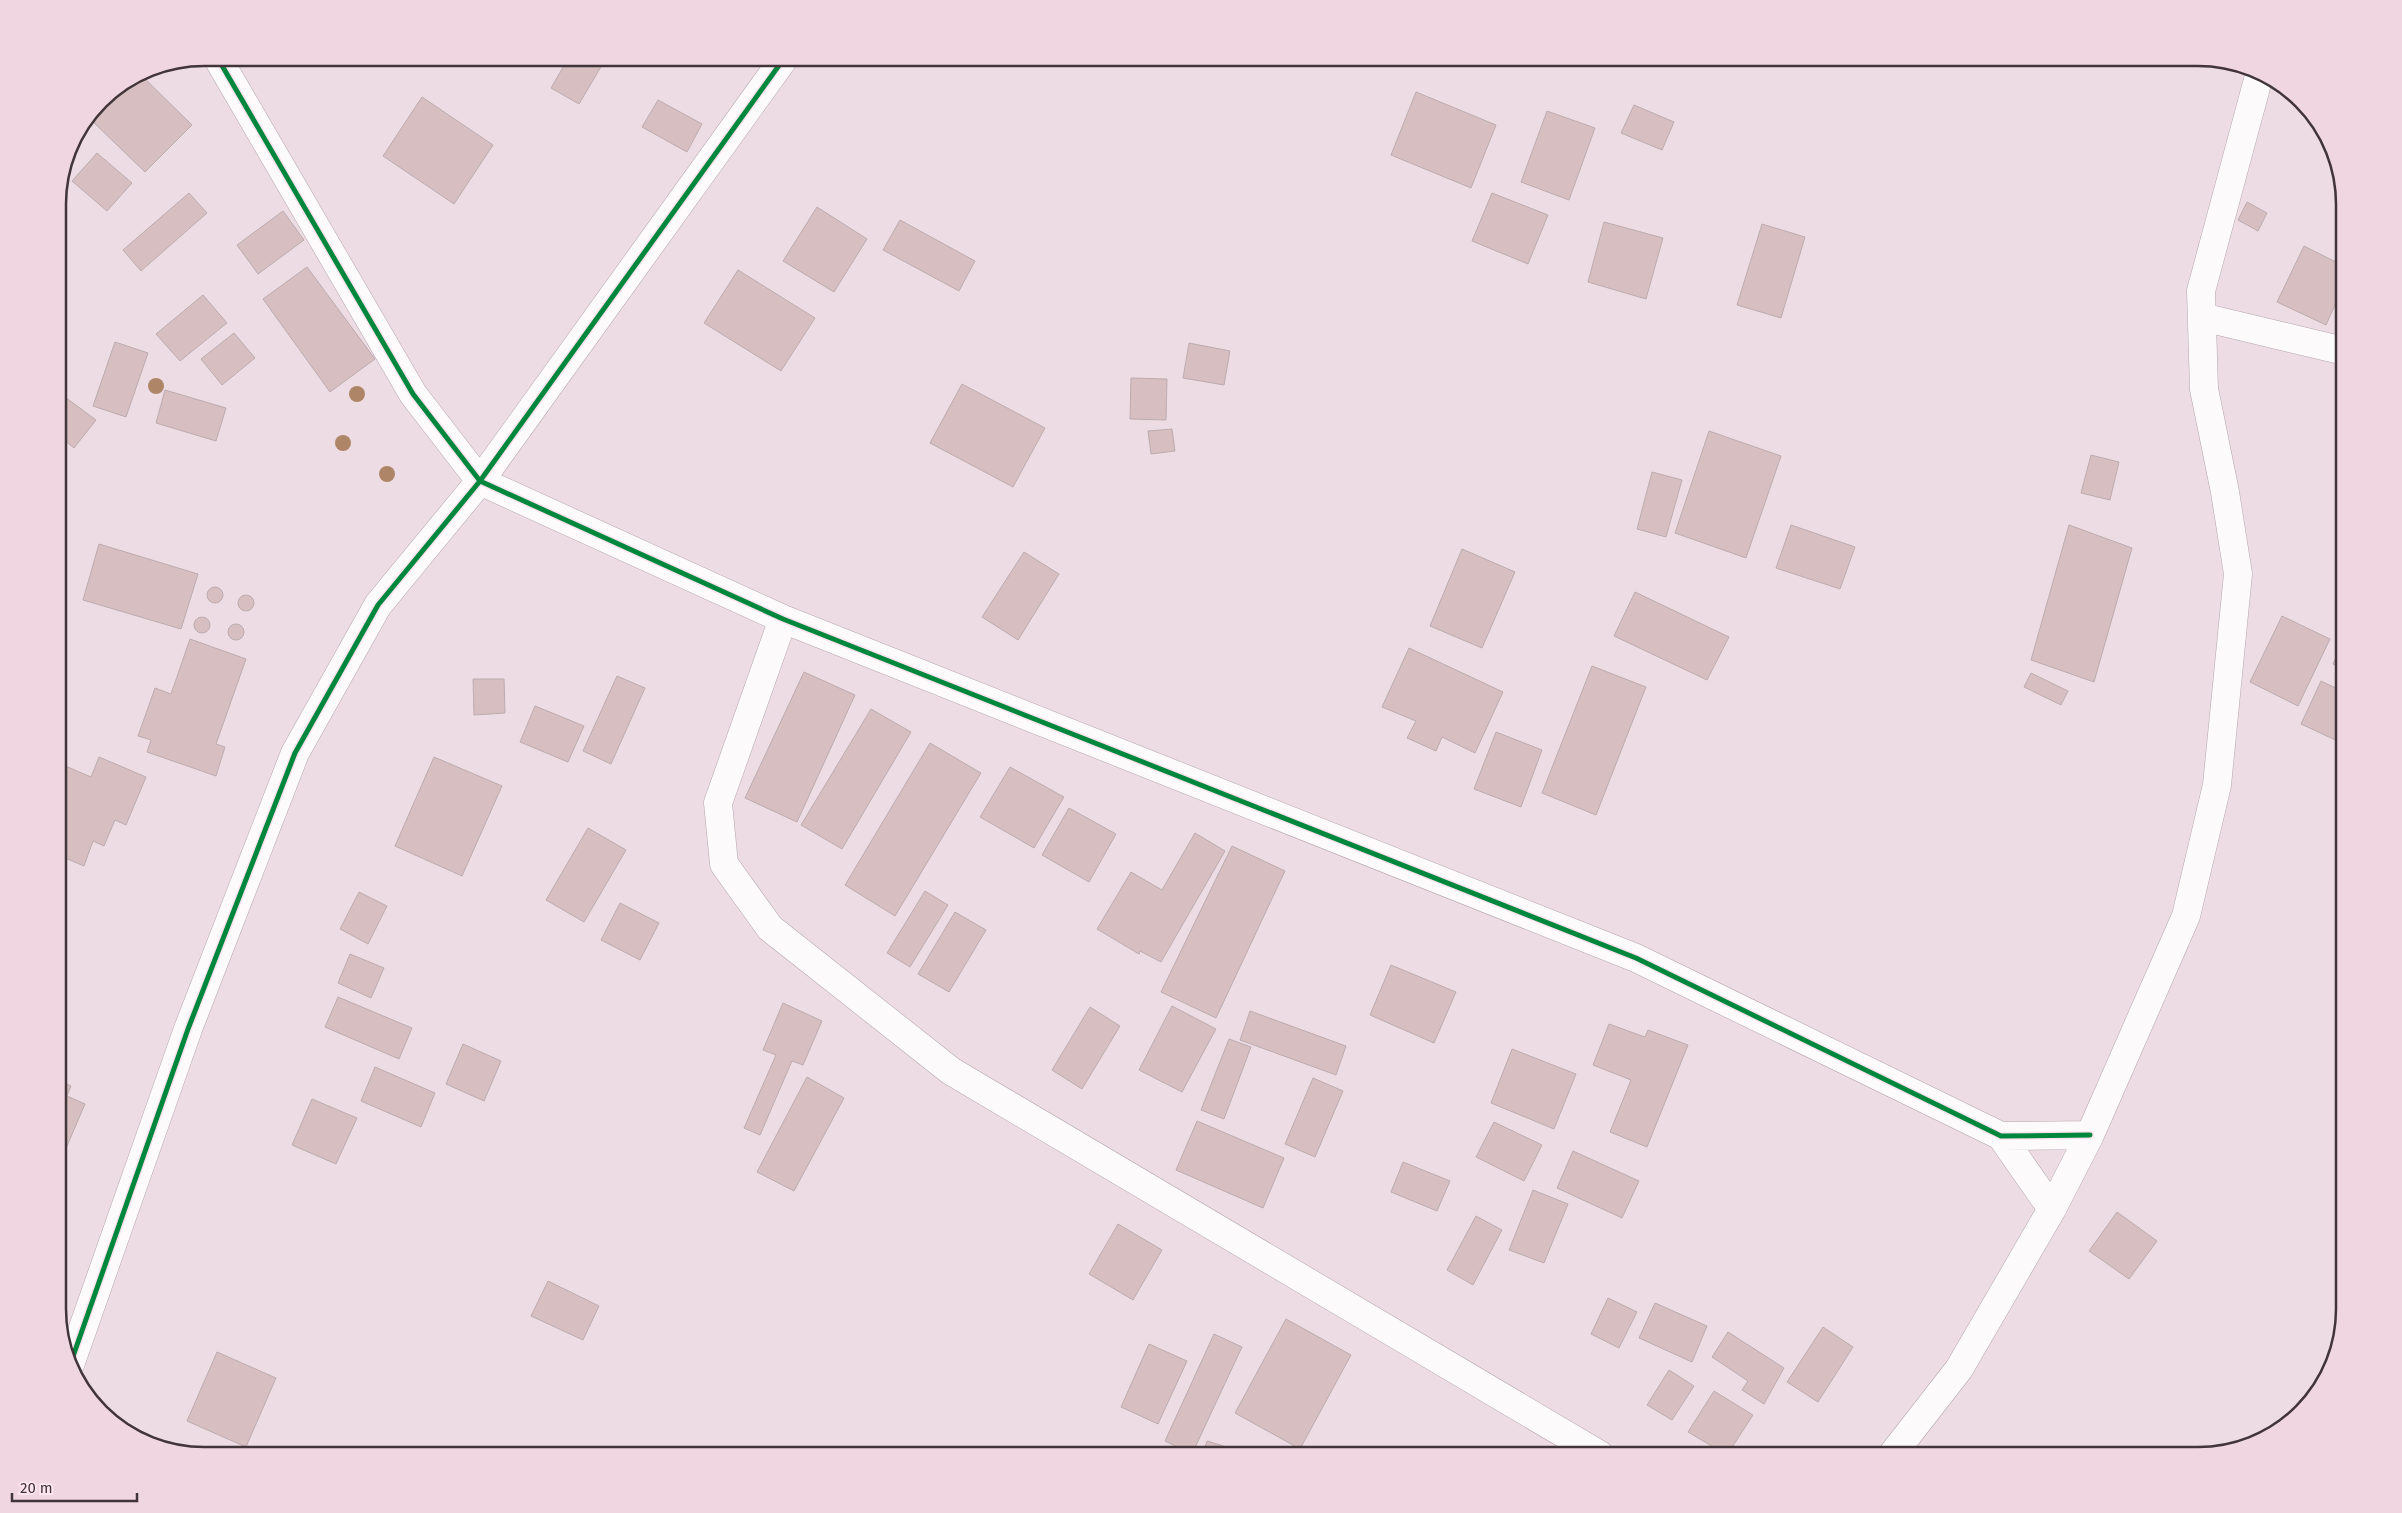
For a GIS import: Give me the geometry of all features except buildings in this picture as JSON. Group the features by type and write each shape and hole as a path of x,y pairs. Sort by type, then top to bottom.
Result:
{"street":[{"path":"222,67 414,394 480,481 783,619 1636,958 2001,1136 2090,1136"},
{"path":"74,1353 188,1029 295,753 378,605 480,481 779,67"},
{"path":"1899,1447 1959,1368 2052,1209 2090,1136 2186,916 2217,786 2238,574 2225,492 2204,389 2202,291 2258,80"},
{"path":"2202,317 2336,350"},
{"path":"783,619 718,803 724,864 770,928 951,1071 1585,1447"},
{"path":"2001,1136 2052,1209"}],"cycle path":[{"path":"223,67 413,394 480,481 783,619 1636,958 2001,1136 2090,1135"},
{"path":"74,1353 188,1029 295,753 378,605 480,481 778,67"}]}
